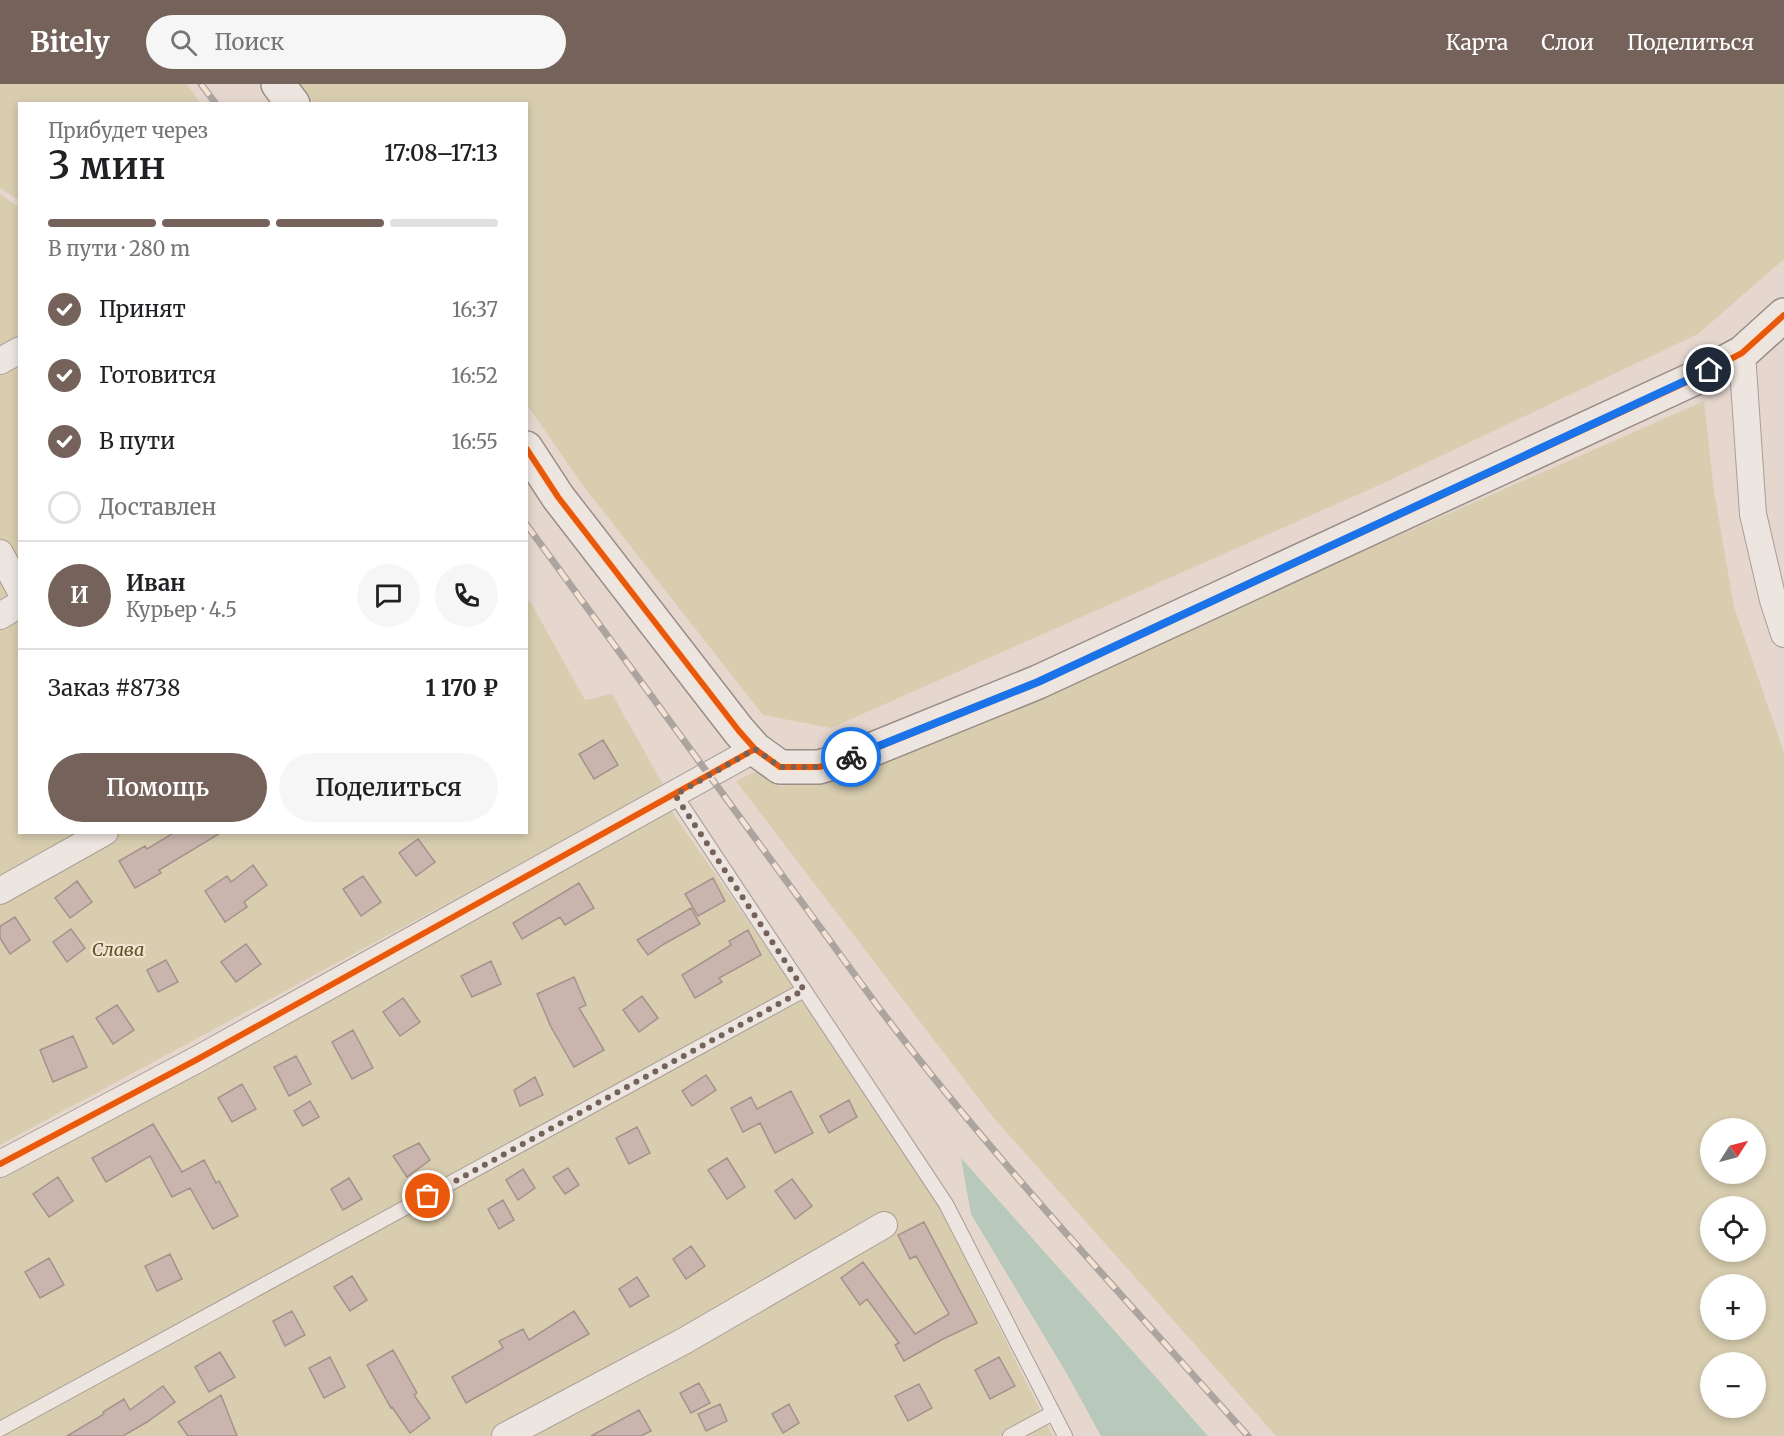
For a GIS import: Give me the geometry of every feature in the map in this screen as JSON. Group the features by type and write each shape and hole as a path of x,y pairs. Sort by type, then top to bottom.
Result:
{"street":[{"path":"278,84 292,102"},
{"path":"528,451 558,497 755,749 780,767 819,767 856,756 1038,682 1692,380 1742,353 1784,315"},
{"path":"0,361 18,351"},
{"path":"1742,353 1753,514 1773,600 1784,634"},
{"path":"0,554 18,586"},
{"path":"0,616 18,605"},
{"path":"0,1164 198,1059 755,749"},
{"path":"0,891 101,834"},
{"path":"505,1436 684,1341 884,1226"}],"lane":[{"path":"675,795 946,1204 1065,1436"},
{"path":"0,1429 804,990"},
{"path":"1010,1436 1053,1413"}],"green space":[{"path":"0,84 187,84 199,102 18,102 18,199 0,188"},
{"path":"300,84 1784,84 1784,259 1698,334 1386,482 831,728 763,715 585,488 528,406 528,102 313,102"},
{"name":"Слава","path":"0,194 18,207 18,834 528,834 528,602 530,601 585,700 612,694 664,786 0,1145"},
{"path":"1704,401 1714,491 1734,607 1784,753 1784,1436 1276,1436 992,1116 736,781 757,771 780,786 840,782"},
{"path":"667,805 917,1163 1053,1436 0,1436 0,1173"}],"shaded area":[{"path":"961,1158 1208,1436 1101,1436 1067,1374 971,1214"}],"building":[{"path":"603,740 618,765 594,779 579,754"},
{"path":"172,834 219,834 159,870 161,873 135,888 119,861 145,846 147,849"},
{"path":"418,839 435,862 416,876 399,853"},
{"path":"253,865 267,885 244,902 247,907 225,922 205,891 227,876 231,882"},
{"path":"363,876 381,902 361,916 343,889"},
{"path":"713,878 725,901 698,916 685,894"},
{"path":"77,881 92,902 70,918 55,898"},
{"path":"579,883 594,908 565,925 560,917 522,939 513,923"},
{"path":"691,908 700,924 648,955 637,940"},
{"path":"15,917 30,940 10,954 0,938 0,926"},
{"path":"71,929 85,948 67,962 53,942"},
{"path":"748,930 761,955 719,978 722,982 695,998 682,975 731,945 729,941"},
{"path":"246,944 261,964 236,982 221,962"},
{"path":"166,960 178,982 158,992 147,970"},
{"path":"491,961 501,984 472,997 461,976"},
{"path":"574,977 586,1005 579,1008 604,1050 574,1067 551,1027 537,994"},
{"path":"642,996 658,1018 639,1032 623,1010"},
{"path":"403,998 420,1022 400,1036 383,1012"},
{"path":"117,1005 134,1030 113,1044 96,1018"},
{"path":"353,1030 373,1068 352,1079 332,1042"},
{"path":"73,1036 87,1067 53,1082 40,1050"},
{"path":"296,1056 311,1084 289,1096 274,1067"},
{"path":"706,1075 716,1090 692,1106 682,1091"},
{"path":"535,1077 543,1095 520,1106 514,1090"},
{"path":"242,1084 256,1109 232,1122 218,1098"},
{"path":"791,1091 813,1133 775,1153 760,1123 743,1132 731,1108 751,1097 757,1109"},
{"path":"849,1100 857,1117 829,1133 820,1116"},
{"path":"310,1101 319,1117 303,1126 294,1111"},
{"path":"153,1124 182,1172 204,1160 216,1183 219,1181 238,1216 213,1229 190,1188 172,1197 150,1156 106,1182 92,1158"},
{"path":"637,1127 650,1153 629,1164 616,1138"},
{"path":"419,1143 430,1160 407,1177 393,1156"},
{"path":"727,1158 745,1187 727,1199 708,1170"},
{"path":"568,1168 579,1185 565,1194 553,1177"},
{"path":"523,1169 535,1188 518,1200 506,1180"},
{"path":"58,1177 73,1201 49,1217 33,1194"},
{"path":"349,1178 362,1199 343,1210 331,1189"},
{"path":"792,1179 812,1206 795,1219 775,1191"},
{"path":"503,1200 514,1220 499,1229 488,1209"},
{"path":"924,1222 977,1323 904,1361 895,1345 899,1343 867,1299 860,1305 841,1278 863,1262 915,1334 949,1314 916,1256 910,1259 898,1235"},
{"path":"691,1246 705,1266 686,1279 673,1259"},
{"path":"170,1254 182,1279 157,1291 145,1266"},
{"path":"49,1258 64,1285 40,1298 25,1272"},
{"path":"352,1276 367,1300 350,1311 334,1287"},
{"path":"637,1277 649,1296 630,1307 619,1289"},
{"path":"292,1311 305,1335 285,1346 273,1321"},
{"path":"574,1311 589,1334 466,1403 452,1377 503,1348 499,1341 523,1329 529,1340"},
{"path":"393,1350 417,1393 414,1395 430,1418 410,1433 391,1408 367,1365"},
{"path":"220,1352 235,1377 209,1392 195,1367"},
{"path":"330,1357 345,1387 324,1398 309,1368"},
{"path":"999,1357 1015,1386 990,1399 975,1370"},
{"path":"699,1383 710,1403 691,1413 680,1393"},
{"path":"919,1384 932,1408 908,1421 895,1396"},
{"path":"163,1386 175,1402 123,1436 67,1436 124,1399 130,1410"},
{"path":"221,1395 237,1436 188,1436 178,1422"},
{"path":"720,1404 727,1421 706,1431 698,1414"},
{"path":"789,1404 799,1423 783,1433 772,1414"},
{"path":"639,1410 651,1431 641,1436 591,1436"}],"railway":[{"path":"201,84 214,102"},
{"path":"528,527 922,1064 1059,1225 1248,1436"}],"cycle path":[{"path":"528,451 558,497 755,749 780,767 819,767 856,756 1038,682 1693,379 1742,353 1784,315"},
{"path":"0,1164 198,1059 755,749"}],"way so far":[{"path":"428,1196 804,990 675,795 755,749 780,767 819,767 851,757"}],"route":[{"path":"851,757 1038,682 1692,380 1709,370"}]}
